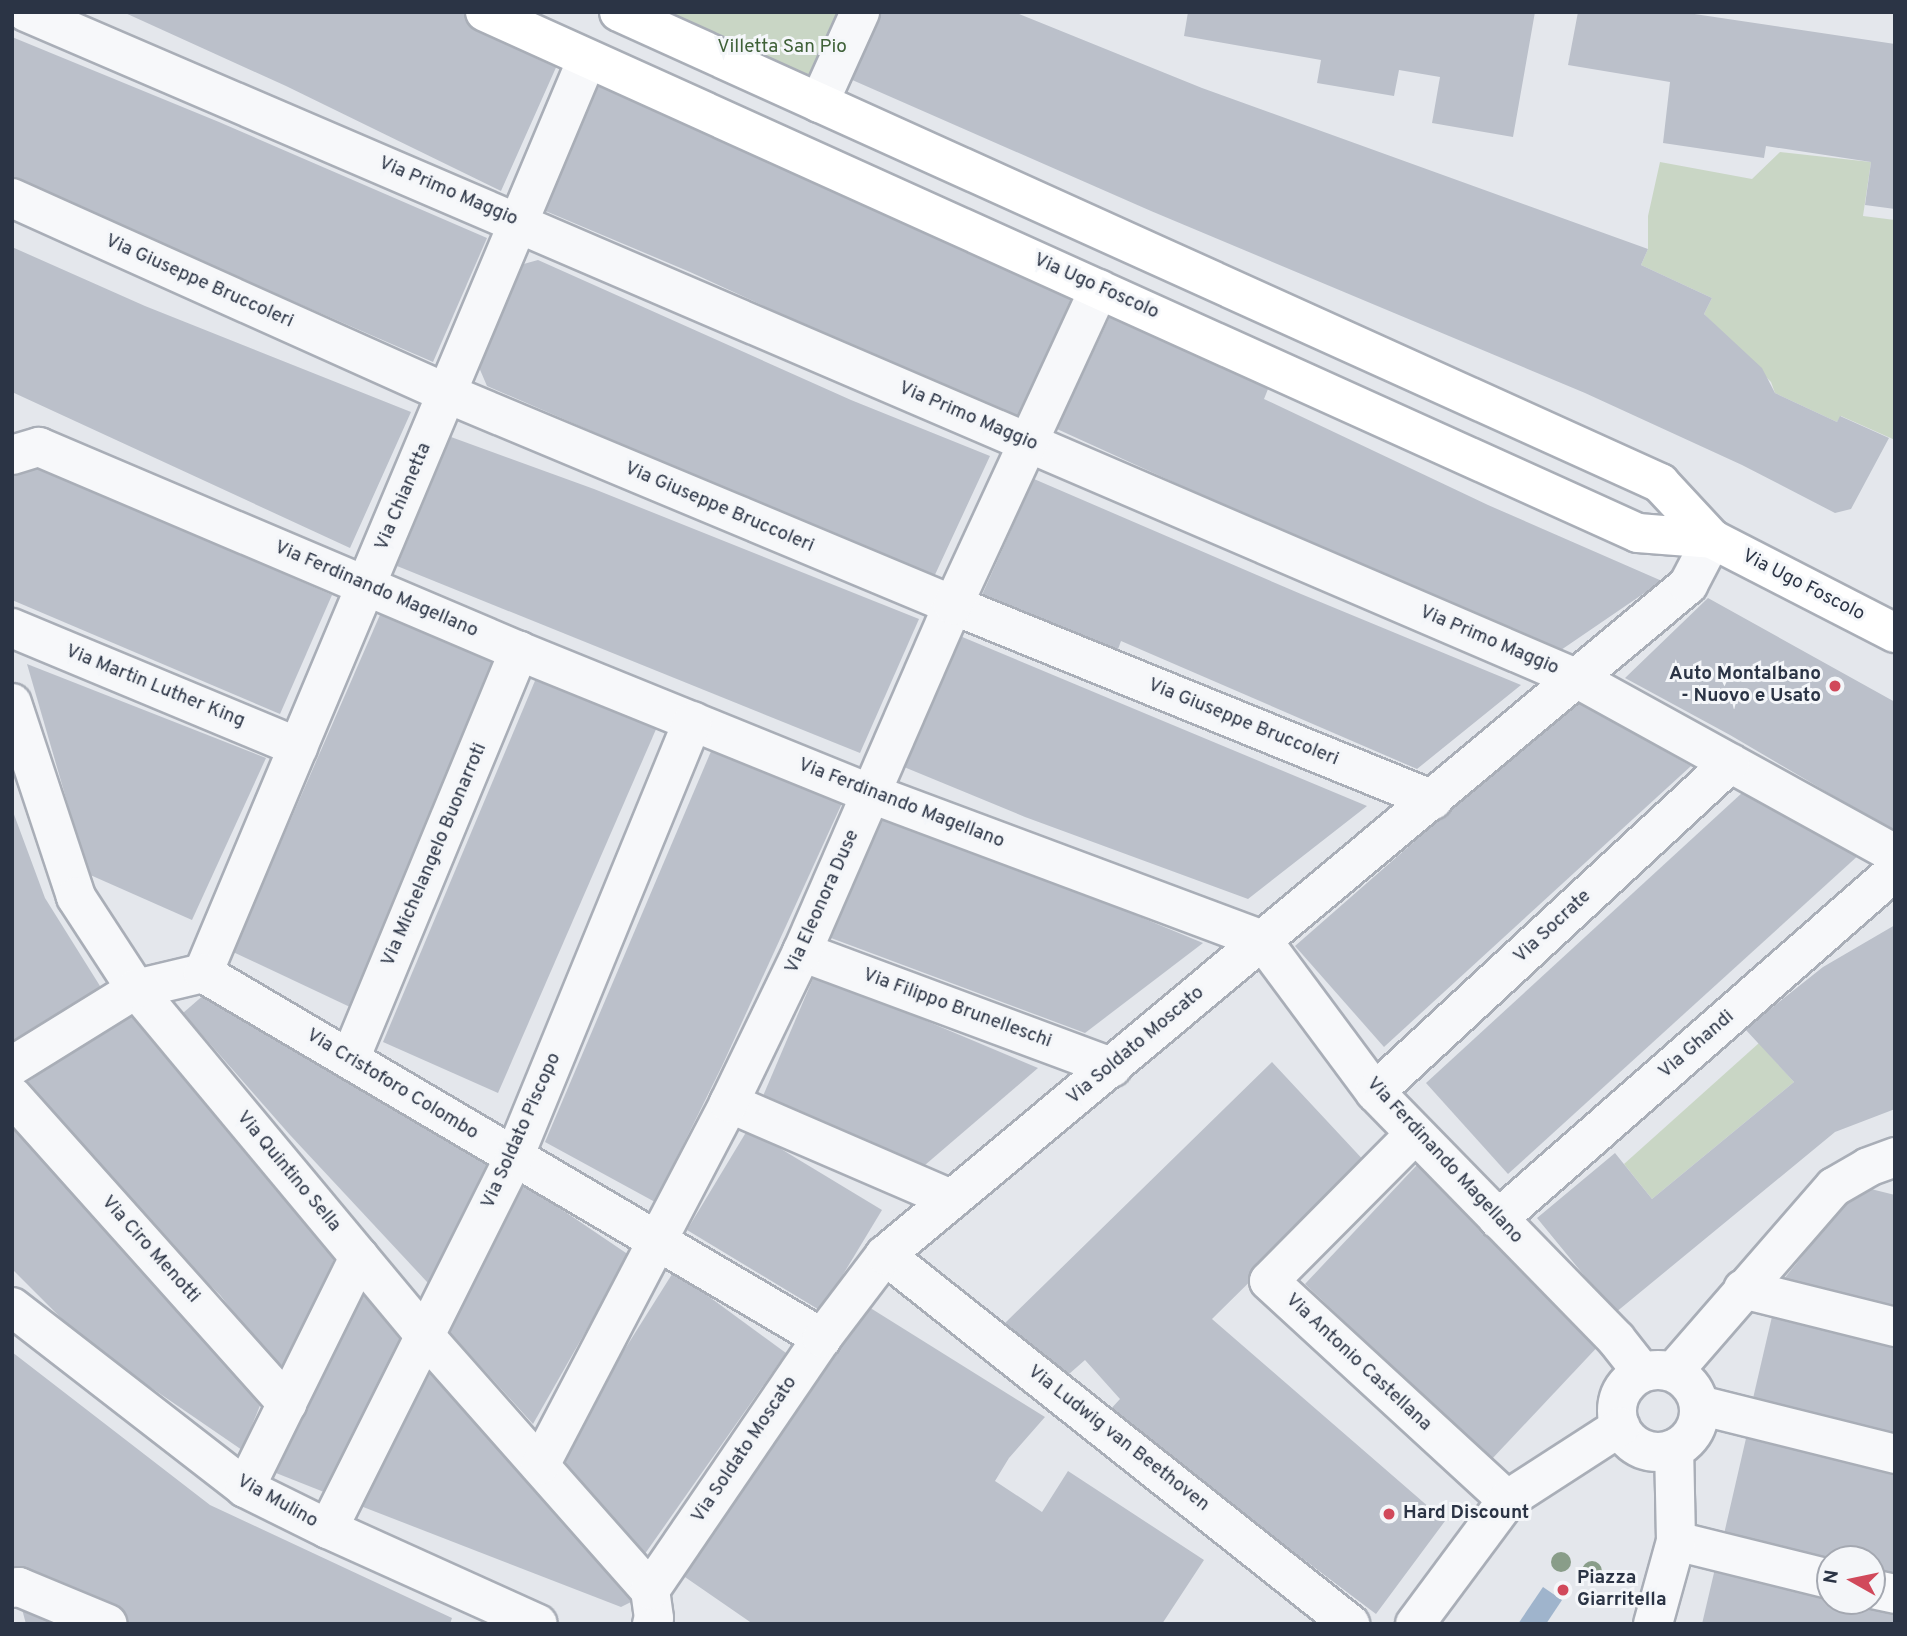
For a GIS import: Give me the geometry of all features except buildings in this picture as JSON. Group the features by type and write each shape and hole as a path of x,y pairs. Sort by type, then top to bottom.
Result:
{"main road":[{"name":"Via Ugo Foscolo","path":"485,12 1638,533 1712,539"},
{"name":"Via Ugo Foscolo","path":"619,12 1660,483 1712,539 1895,633"}],"street":[{"name":"Via Primo Maggio","path":"26,12 1578,679 1895,853"},
{"path":"818,103 860,12"},
{"name":"Via Chianetta","path":"203,973 587,59"},
{"name":"Via Giuseppe Bruccoleri","path":"12,198 448,394 953,605 1433,800"},
{"name":"Via Eleonora Duse","path":"540,1465 729,1103 802,952 953,605 1099,289"},
{"name":"Via Ferdinando Magellano","path":"12,455 39,447 693,722 872,794 1262,940 1375,1091 1616,1339 1657,1372"},
{"name":"Via Soldato Moscato","path":"651,1607 822,1339 885,1255 1688,585 1712,539"},
{"name":"Via Martin Luther King","path":"12,628 299,747"},
{"name":"Via Michelangelo Buonarroti","path":"350,1059 519,651"},
{"name":"Via Quintino Sella","path":"12,703 76,897 136,989 425,1336 540,1465 651,1607"},
{"name":"Via Soldato Piscopo","path":"328,1529 514,1157 693,722"},
{"name":"Via Socrate","path":"1375,1091 1730,763"},
{"name":"Via Ghandi","path":"1498,1219 1895,872"},
{"name":"Via Filippo Brunelleschi","path":"802,952 1112,1067"},
{"path":"12,1066 136,989 203,973"},
{"name":"Via Cristoforo Colombo","path":"203,973 822,1339"},
{"name":"Via Ciro Menotti","path":"12,1096 287,1404"},
{"path":"729,1103 951,1199"},
{"name":"Via Antonio Castellana","path":"1415,1134 1269,1280 1507,1500"},
{"path":"1657,1372 1690,1385 1699,1405 1698,1423 1689,1439 1674,1449 1652,1452 1632,1444 1620,1427 1617,1405 1625,1385 1657,1372 1743,1289 1834,1187 1855,1173 1890,1162"},
{"name":"Via Ludwig van Beethoven","path":"885,1255 1350,1624"},
{"path":"245,1488 359,1257"},
{"path":"1743,1289 1895,1327"},
{"name":"Via Mulino","path":"12,1307 245,1488 328,1529 481,1613 538,1624"},
{"path":"1699,1405 1895,1454"},
{"path":"1415,1624 1507,1500 1620,1427"},
{"path":"1653,1624 1676,1541 1674,1449"},
{"path":"1676,1541 1816,1576"},
{"path":"12,1588 19,1587 108,1624"}],"green space":[{"name":"Villetta San Pio","path":"619,12 840,12 801,95"},
{"path":"1780,152 1871,162 1863,216 1895,220 1895,440 1841,416 1837,422 1775,393 1771,382 1704,314 1712,298 1641,265 1648,249 1648,216 1660,162 1752,179"},
{"path":"1759,1043 1794,1082 1652,1199 1624,1164"}],"water":[{"path":"1543,1587 1562,1600 1546,1624 1518,1624"}],"place":[{"name":"Auto Montalbano - Nuovo e Usato","path":"1835,686"},
{"name":"Hard Discount","path":"1389,1514"},
{"name":"Piazza Giarritella","path":"1563,1590"}]}
